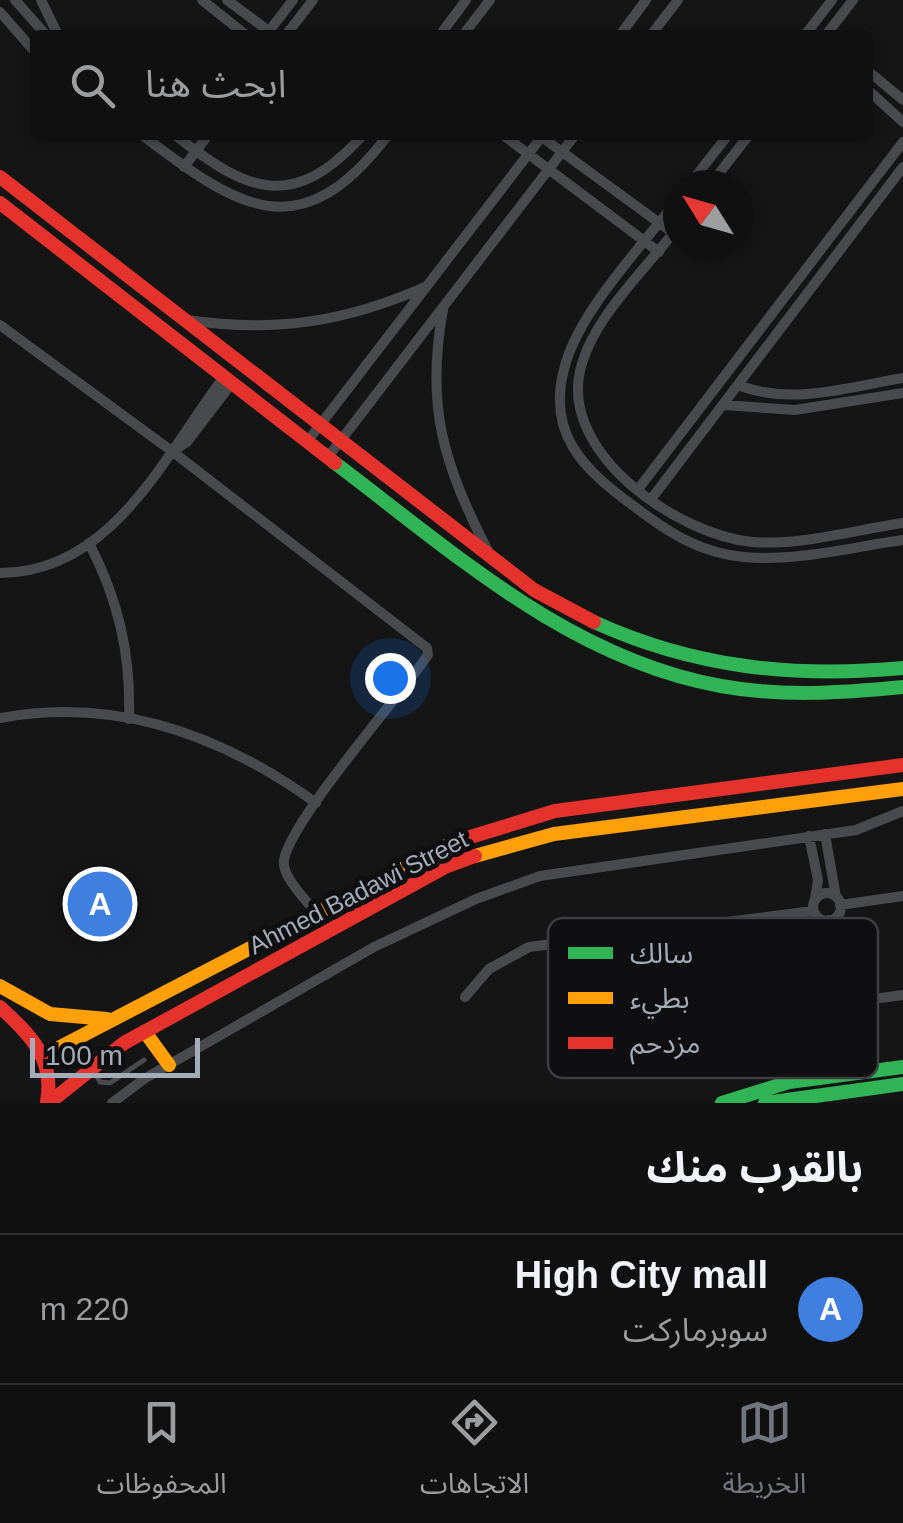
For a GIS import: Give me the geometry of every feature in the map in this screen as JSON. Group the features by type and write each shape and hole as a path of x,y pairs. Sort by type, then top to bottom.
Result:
{"street":[{"path":"14,0 41,30"},
{"path":"42,0 56,30"},
{"path":"202,0 240,30"},
{"path":"227,0 265,30"},
{"path":"273,30 293,0"},
{"path":"290,30 313,0"},
{"path":"444,30 466,0"},
{"path":"467,30 490,0"},
{"path":"624,30 646,0"},
{"path":"655,30 678,0"},
{"path":"808,30 832,0"},
{"path":"829,30 853,0"},
{"path":"0,12 30,46"},
{"path":"873,75 903,100"},
{"path":"873,95 903,122"},
{"path":"149,140 184,167 243,202 284,207 315,200 342,185 379,140"},
{"path":"171,157 180,140"},
{"path":"185,140 239,180 276,187 313,179 330,169 359,140"},
{"path":"184,167 204,140"},
{"path":"510,140 659,252"},
{"path":"307,442 538,140"},
{"path":"546,140 663,225"},
{"path":"328,457 571,140"},
{"path":"701,170 724,140"},
{"path":"722,170 745,140"},
{"path":"639,488 903,142"},
{"path":"652,498 903,167"},
{"path":"0,177 491,557 580,618 668,653 787,675 840,676 903,668"},
{"path":"870,186 882,194"},
{"path":"0,203 497,586 625,659 697,681 753,691 841,693 903,687"},
{"path":"663,218 590,314 565,364 561,414 566,435 587,470 674,536 723,555 776,557 903,540"},
{"path":"663,247 590,344 578,387 578,406 590,441 614,470 652,498 714,534 756,542 903,522"},
{"path":"184,319 234,327 300,325 382,306 428,286"},
{"path":"443,308 434,384 437,423 448,465 491,557"},
{"path":"0,325 173,452 427,648 428,655 394,704 316,803 283,865 316,913"},
{"path":"738,384 763,393 796,395 903,378"},
{"path":"0,572 24,573 89,543 132,506 173,452 179,436 228,380"},
{"path":"722,405 795,410 903,394"},
{"path":"89,543 118,610 130,682 129,719"},
{"path":"0,718 65,711 160,724 248,756 316,803"},
{"name":"Ahmed Badawi Street","path":"45,1055 462,838 500,824 555,811 903,765"},
{"name":"Ahmed Badawi Street","path":"47,1103 90,1066 145,1032 445,867 498,847 554,834 903,789"},
{"path":"112,1103 169,1065 374,947 476,899 540,876 856,830 903,811"},
{"path":"825,834 838,902 837,916 833,918"},
{"path":"809,836 818,880 814,906 820,918"},
{"path":"735,918 814,906 827,894 838,902 903,896"},
{"path":"465,997 488,968 529,947 548,945"},
{"path":"0,986 46,1015 78,1022 118,1018"},
{"path":"878,998 903,995"},
{"path":"0,1007 45,1055 51,1081 47,1103"},
{"path":"145,1032 169,1065"},
{"path":"878,1070 903,1067"},
{"path":"722,1103 753,1090 819,1078"},
{"path":"764,1103 903,1084"}],"lane":[{"path":"90,1066 106,1084 144,1060"}],"traffic: fast":[{"path":"335,463 516,598 614,652 666,672 766,692 903,687"},
{"path":"594,622 670,650 746,666 823,672 903,668"},
{"path":"878,1070 903,1067"},
{"path":"722,1103 789,1082 819,1078"},
{"path":"765,1103 903,1084"}],"traffic: slow":[{"path":"475,856 554,834 903,789"},
{"path":"45,1055 454,842"},
{"path":"0,986 50,1014 107,1019"},
{"path":"145,1032 169,1065"}],"traffic: jam":[{"path":"0,177 534,590 594,622"},
{"path":"0,203 335,463"},
{"path":"454,842 555,811 903,765"},
{"path":"49,1103 124,1043 445,867 475,856"},
{"path":"0,1007 21,1027 44,1060 49,1086 47,1102"}],"place":[{"name":"High City mall","path":"100,904"}]}
